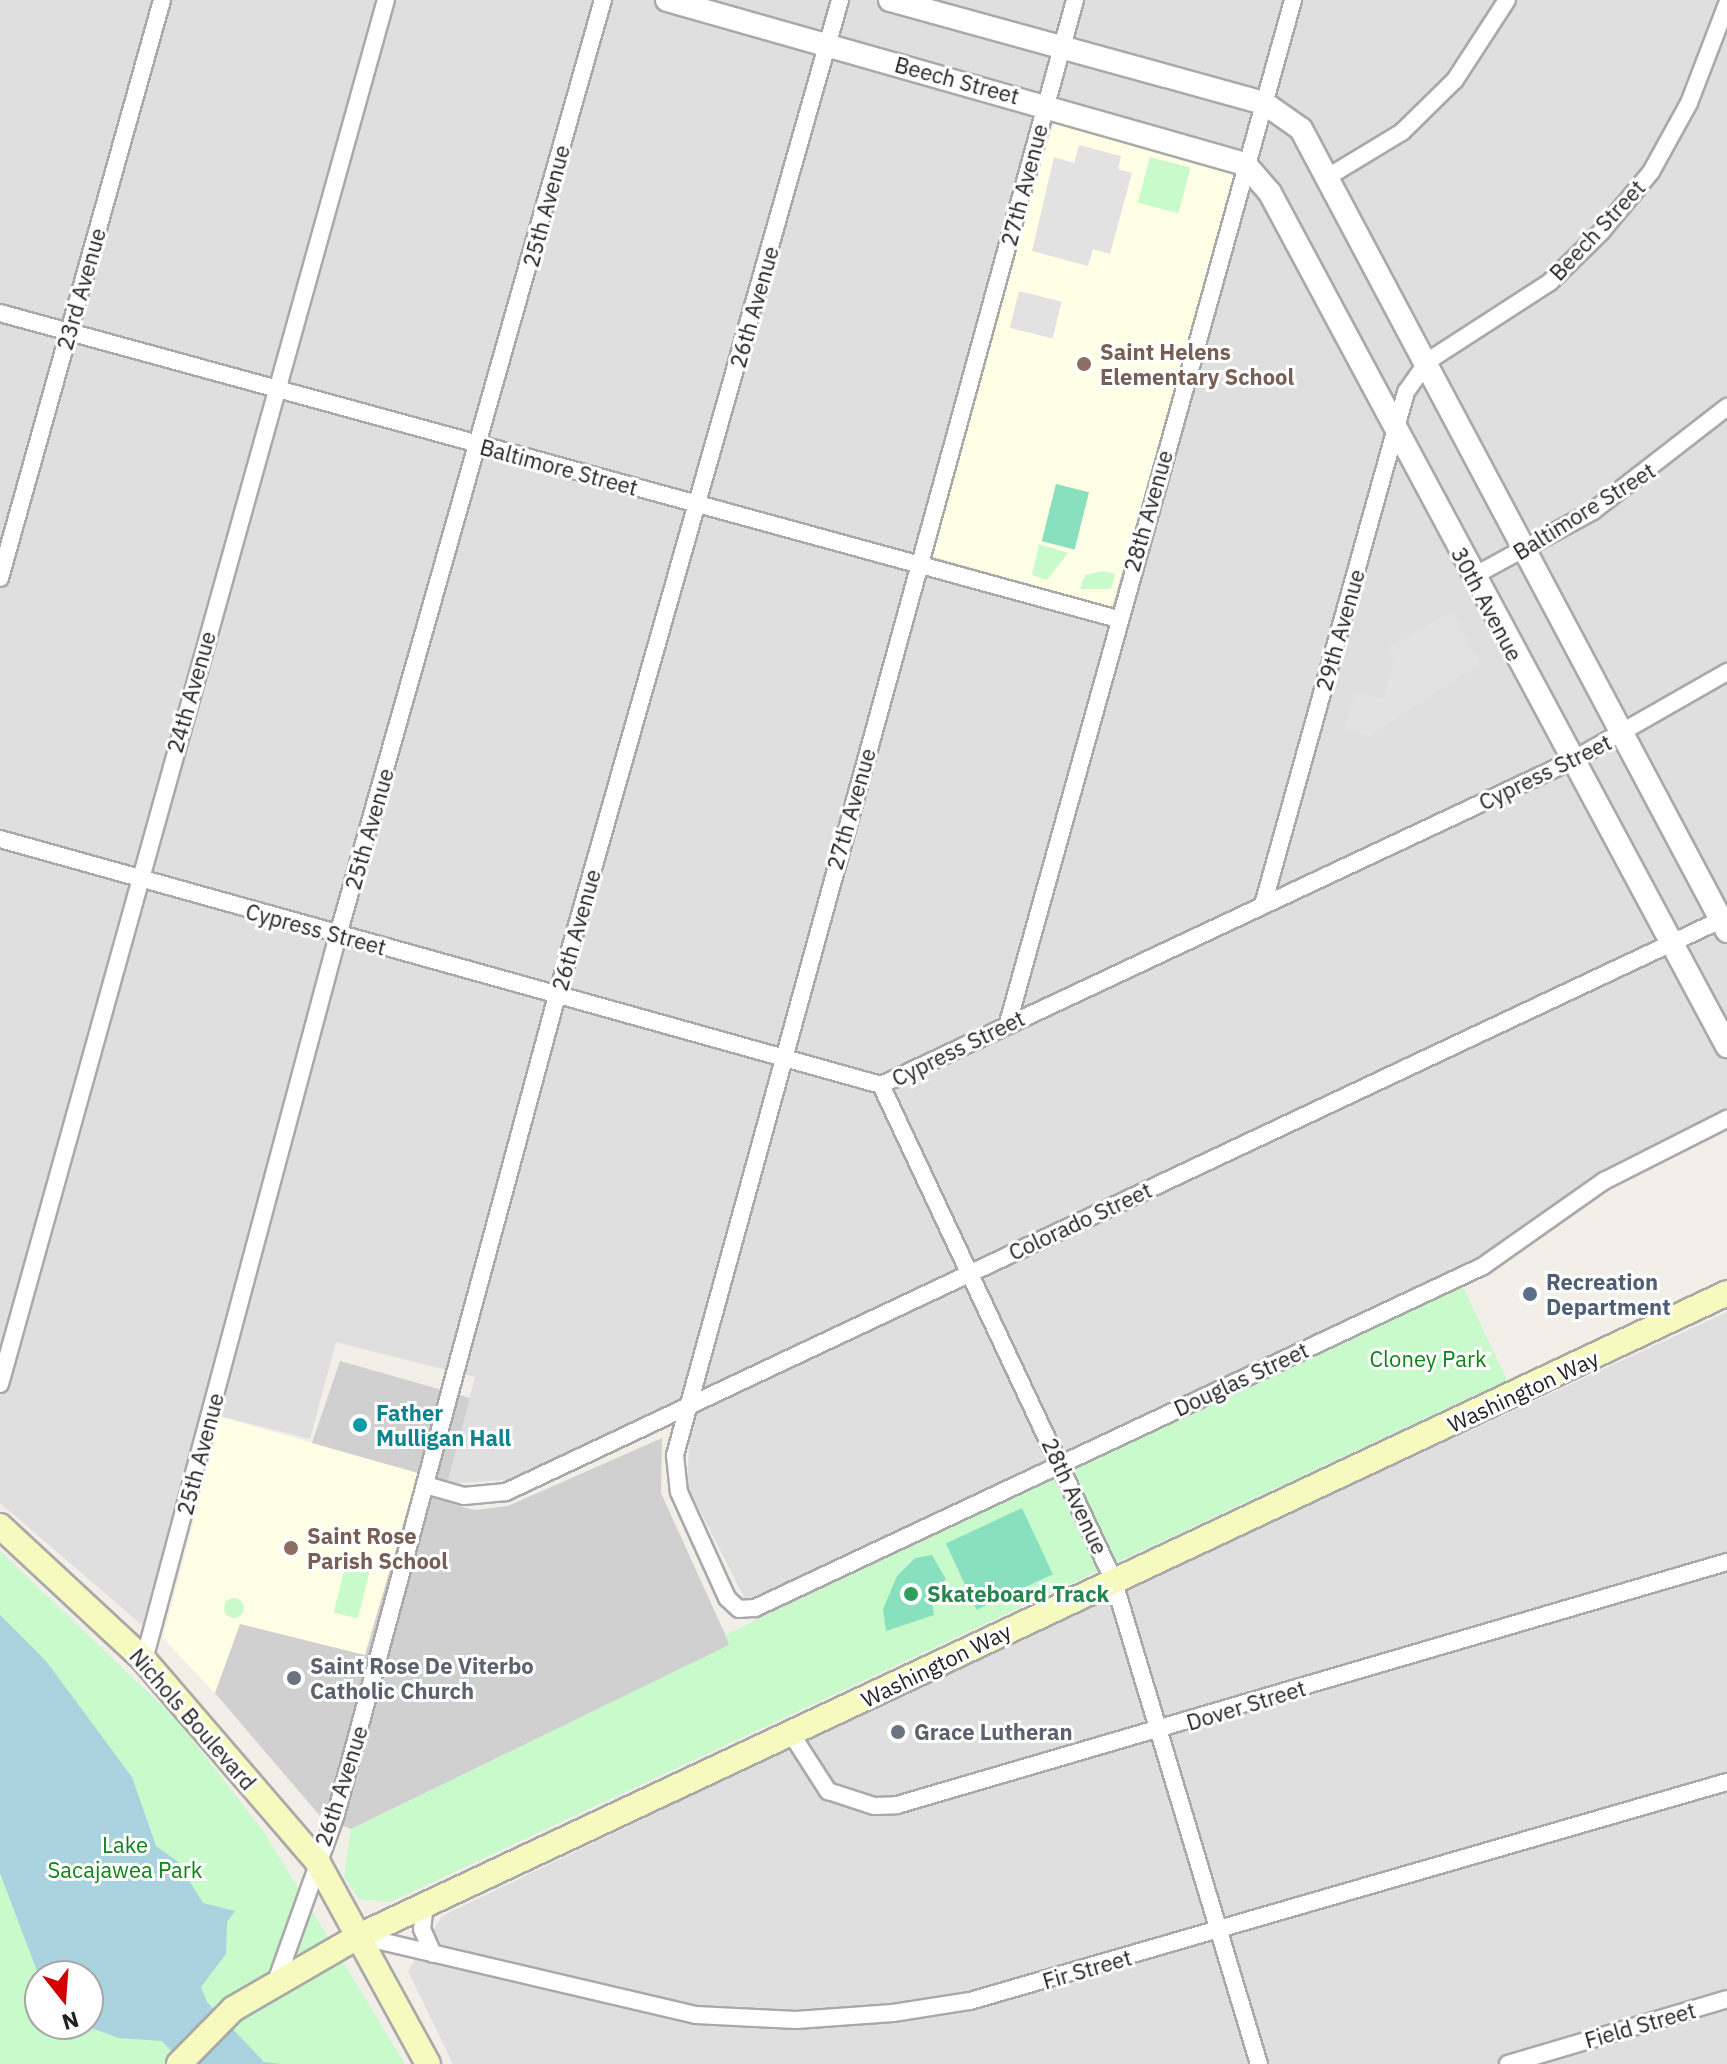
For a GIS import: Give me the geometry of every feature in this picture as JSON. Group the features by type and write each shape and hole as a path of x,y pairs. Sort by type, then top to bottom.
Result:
{"main road":[{"name":"Washington Way","path":"179,2064 233,2009 277,1979 359,1936 1727,1293"},
{"name":"Nichols Boulevard","path":"0,1526 144,1660 317,1861 428,2064"}],"street":[{"name":"23rd Avenue","path":"0,578 162,0"},
{"name":"24th Avenue","path":"0,1384 137,880 386,0"},
{"name":"25th Avenue","path":"144,1660 338,935 480,446 603,0"},
{"name":"Beech Street","path":"667,0 1046,105 1245,164"},
{"name":"26th Avenue","path":"317,1861 429,1486 558,992 699,507 840,0"},
{"path":"890,0 1264,103 1301,129 1331,175 1525,549 1725,922"},
{"name":"27th Avenue","path":"739,1609 727,1598 679,1492 675,1455 684,1411 1075,0"},
{"name":"28th Avenue","path":"1008,1023 1118,619 1293,0"},
{"path":"1331,175 1402,132 1445,90 1507,0"},
{"name":"Beech Street","path":"1428,361 1550,282 1602,231 1651,172 1689,103 1727,4"},
{"name":"30th Avenue","path":"1245,164 1270,193 1472,577 1727,1046"},
{"name":"Baltimore Street","path":"0,313 699,507 1118,619"},
{"name":"29th Avenue","path":"1263,905 1406,392 1428,361"},
{"name":"Baltimore Street","path":"1472,577 1525,549 1661,464 1727,407"},
{"name":"Cypress Street","path":"0,839 137,880 558,992 881,1085 1571,761 1727,672"},
{"name":"Colorado Street","path":"429,1486 464,1496 496,1495 684,1411 1670,944 1725,922"},
{"name":"28th Avenue","path":"881,1085 1113,1579 1259,2064"},
{"name":"Douglas Street","path":"739,1609 755,1608 1483,1266 1604,1181 1727,1119"},
{"name":"Dover Street","path":"792,1735 828,1791 874,1806 924,1799 1727,1562"},
{"name":"Fir Street","path":"359,1936 620,2001 796,2020 970,2001 1220,1932 1727,1782"},
{"path":"277,1979 317,1861"},
{"path":"425,1905 422,1929 433,1954"},
{"name":"Field Street","path":"1508,2064 1727,1999"}],"shaded area":[{"path":"0,0 1727,0 1727,1129 1602,1191 1462,1285 756,1621 687,1485 690,1426 674,1406 516,1479 447,1484 475,1377 336,1342 310,1439 204,1412 142,1625 0,1503"},
{"name":"Saint Helens Elementary School","path":"1054,120 1237,172 1112,608 929,555"},
{"path":"1079,145 1121,156 1118,169 1132,173 1110,254 1093,249 1088,266 1032,251 1054,157 1074,163"},
{"path":"1019,291 1062,302 1052,339 1010,328"},
{"path":"1452,612 1480,664 1370,736 1344,730 1355,692 1384,699 1394,661 1386,648"},
{"path":"1727,1312 1727,2064 453,2064 408,1971 442,1916 964,1664"},
{"name":"Saint Rose De Viterbo Catholic Church","path":"340,1361 470,1398 447,1484 455,1505 475,1510 508,1506 662,1438 661,1493 730,1645 351,1829 320,1816 215,1693 240,1624 365,1655 418,1473 312,1443"},
{"name":"Saint Rose Parish School","path":"221,1417 418,1473 365,1656 240,1624 215,1693 163,1638"}],"green space":[{"path":"1150,157 1191,168 1178,213 1138,202"},
{"path":"1056,484 1089,492 1075,549 1042,541"},
{"path":"1039,544 1068,553 1047,580 1032,575"},
{"path":"1103,571 1115,574 1111,589 1080,589 1085,575"},
{"name":"Cloney Park","path":"1462,1285 1507,1380 390,1902 359,1899 344,1877 351,1829 729,1645 725,1635"},
{"path":"1022,1508 1053,1574 977,1610 946,1543"},
{"name":"Lake Sacajawea Park","path":"0,1551 176,1719 264,1832 405,2064 0,2064"},
{"name":"Skateboard Track","path":"932,1555 946,1579 931,1596 934,1615 886,1631 883,1609 897,1576 915,1558"},
{"path":"346,1563 370,1569 358,1619 334,1612"},
{"path":"234,1598 241,1601 244,1608 241,1615 234,1618 227,1615 224,1608 227,1601"}],"water":[{"path":"0,1615 46,1661 132,1777 156,1846 177,1861 203,1903 235,1911 227,1922 226,1954 201,1987 207,2002 264,2062 281,2064 184,2064 162,2041 119,2038 104,2033 104,1960 33,1960 0,1873"}],"place":[{"name":"Saint Helens Elementary School","path":"1084,364"},
{"name":"Recreation Department","path":"1530,1294"},
{"name":"Father Mulligan Hall","path":"360,1425"},
{"name":"Saint Rose Parish School","path":"291,1548"},
{"name":"Skateboard Track","path":"911,1594"},
{"name":"Saint Rose De Viterbo Catholic Church","path":"294,1678"},
{"name":"Grace Lutheran","path":"898,1732"}]}
